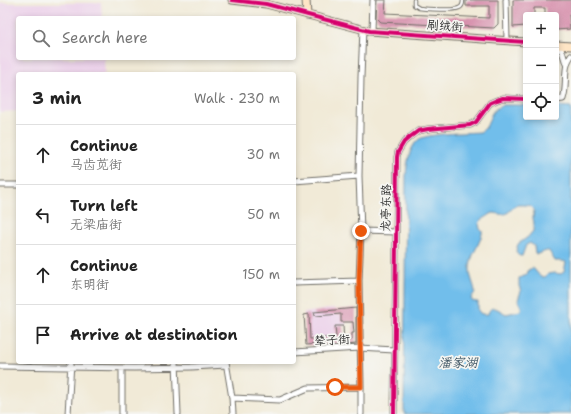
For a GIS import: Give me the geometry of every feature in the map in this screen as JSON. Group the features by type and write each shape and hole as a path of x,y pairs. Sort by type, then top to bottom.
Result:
{"street":[{"name":"刷绒街","path":"232,0 266,4 372,31 523,42"},
{"path":"306,0 307,15"},
{"path":"372,31 373,0"},
{"path":"506,0 507,40"},
{"path":"361,414 359,281 361,231 359,176 363,29"},
{"path":"559,46 571,46"},
{"path":"558,48 562,51 566,65 565,93 562,99 559,100"},
{"path":"566,65 571,56"},
{"name":"龙亭东路","path":"394,414 398,152 404,142 418,132 428,129 470,126 476,122 490,103 503,98 523,99"},
{"path":"296,181 359,176"},
{"path":"0,185 16,185"},
{"path":"361,231 396,232"},
{"path":"296,283 359,281"},
{"name":"辇子街","path":"296,352 360,348 394,350"},
{"path":"0,366 71,365 122,368 201,364"},
{"path":"226,364 233,414"},
{"path":"68,414 71,365"},
{"path":"176,365 178,414"},
{"path":"122,368 122,414"},
{"path":"232,398 280,400 308,388 361,387"}],"lane":[{"path":"414,0 414,5 419,8 455,9 461,7 464,0"}],"shaded area":[{"path":"0,3 101,3 102,16 16,16 16,60 104,60 105,72 16,72 16,111 0,112"},
{"path":"335,308 335,315 346,314 346,325 343,326 344,343 306,345 304,313"}],"water":[{"name":"潘家湖","path":"503,105 523,105 523,120 559,120 559,106 571,107 571,414 404,414 406,175 409,156 415,143 423,138 457,133 480,132 487,126 494,111","holes":["517,205 529,206 534,210 533,231 528,237 518,244 516,251 517,254 522,256 526,245 530,243 534,246 536,254 549,251 555,261 566,262 564,272 561,274 548,274 543,277 533,268 528,270 527,275 519,278 519,286 521,291 518,300 521,307 520,311 506,314 496,308 493,308 488,314 481,314 478,310 478,302 471,299 475,293 470,271 471,259 482,234 479,224 481,220 493,213 505,214"]}],"building":[{"path":"377,0 386,0 385,13 489,18 489,6 466,6 466,0 498,0 498,24 494,28 380,22 376,18"},
{"path":"513,0 571,0 571,15 569,15 570,29 559,30 559,12 545,12 545,8 534,8 534,12 523,12 523,26 513,27"},
{"path":"356,308 356,344 345,345 344,340 352,340 352,333 354,333 353,322 341,322 341,314 315,316 314,312"},
{"path":"309,314 310,339 336,337 335,326 343,326 344,342 306,345 304,315"}],"cycle path":[{"path":"232,0 266,4 369,31 523,42"},
{"path":"394,414 398,152 404,142 418,131 470,125 476,122 490,103 503,98 523,99"}],"route":[{"path":"335,387 361,387 359,281 361,231"}]}
